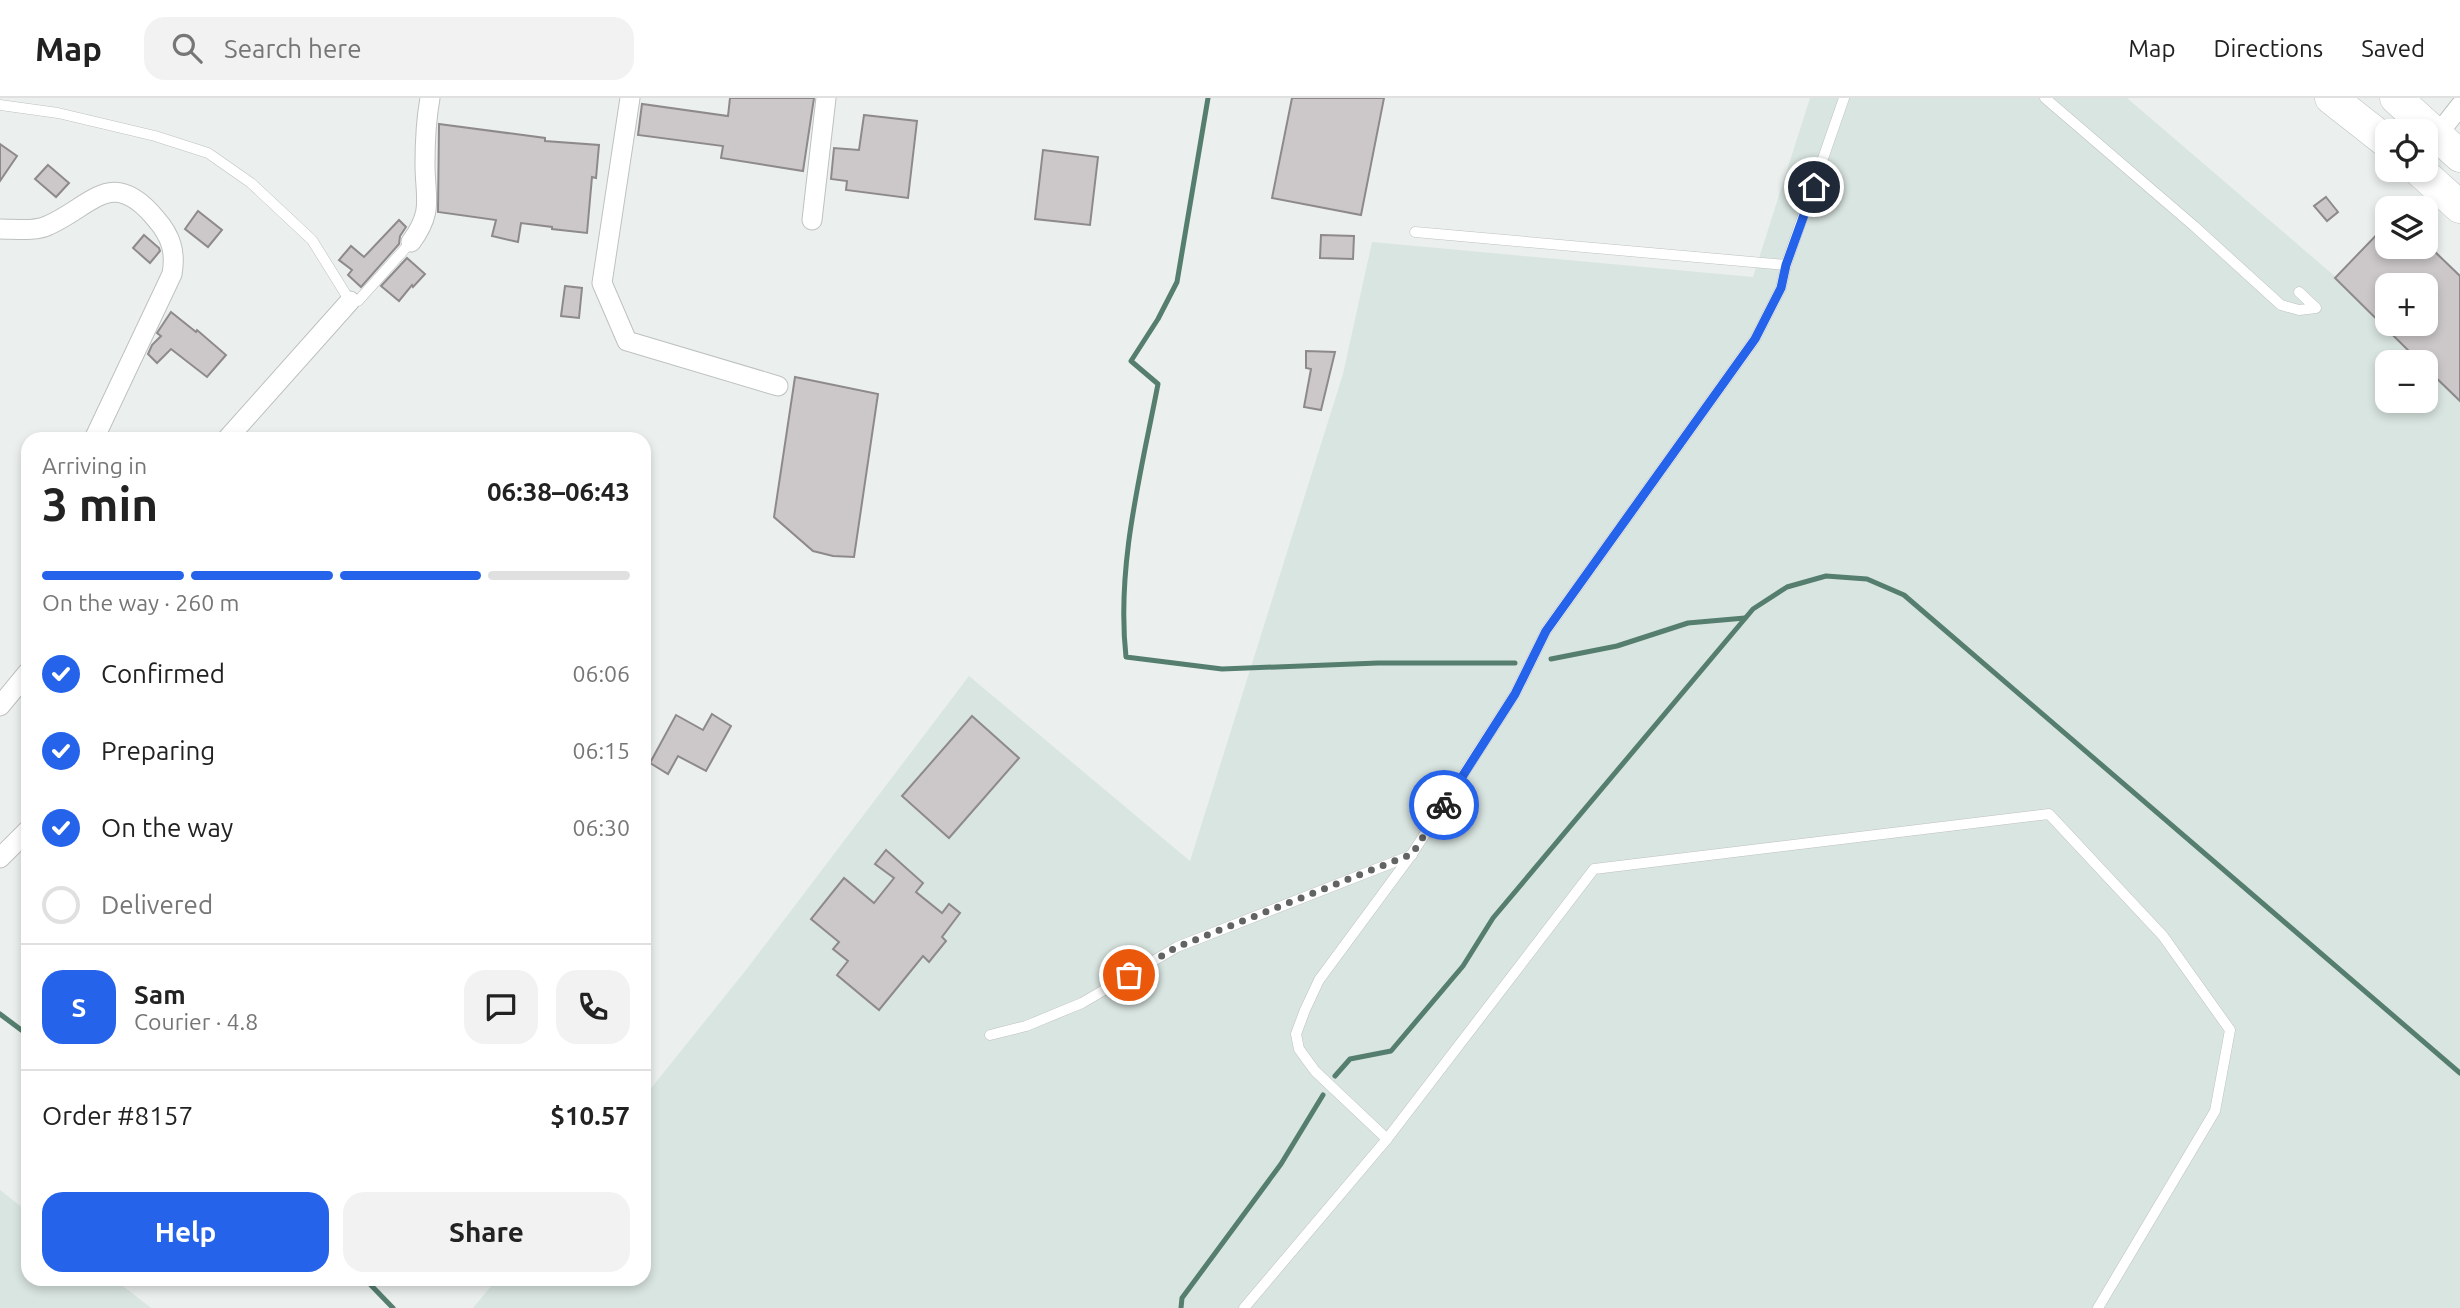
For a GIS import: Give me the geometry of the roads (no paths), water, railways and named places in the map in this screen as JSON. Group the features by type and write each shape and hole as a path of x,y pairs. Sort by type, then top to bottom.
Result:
{"main road":[{"path":"2331,98 2375,133"},
{"path":"2396,98 2420,119"},
{"path":"2438,134 2460,156"},
{"path":"2432,182 2460,207"}],"street":[{"path":"411,242 421,228 428,206 426,133 430,98"},
{"path":"630,98 602,284 627,341 778,386"},
{"path":"812,219 826,98"},
{"path":"2438,134 2460,106"},
{"path":"0,229 47,226 87,201 106,193 127,194 144,204 160,223 173,247 175,259 172,274 98,432"},
{"path":"233,432 351,301"},
{"path":"0,706 21,680"},
{"path":"0,858 21,837"}],"lane":[{"path":"1387,1139 1315,1071 1299,1049 1296,1034 1319,980 1412,854 1515,694 1546,631 1755,339 1781,288 1786,265 1844,98"},
{"path":"2045,98 2232,259 2281,305 2299,310 2316,308 2299,292"},
{"path":"0,105 70,116 155,136 208,153 251,183 312,240 351,301 358,301 411,242"},
{"path":"1415,232 1786,265"},
{"path":"1244,1308 1387,1139 1594,869 2049,814 2163,936 2230,1030 2215,1111 2098,1308"},
{"path":"990,1035 1026,1026 1082,1003 1177,947 1412,854"}],"waterway":[{"path":"1208,98 1177,282 1158,319 1131,361 1158,384 1127,554 1124,588 1126,657 1222,669 1378,663 1515,663"},
{"path":"1335,1076 1350,1059 1391,1051 1463,966 1493,918 1753,609 1787,587 1826,576 1867,579 1904,595 2460,1073"},
{"path":"1551,659 1617,646 1688,623 1745,618"},
{"path":"0,1014 21,1030"},
{"path":"1181,1308 1182,1298 1281,1164 1323,1095"},
{"path":"372,1286 393,1308"}]}
